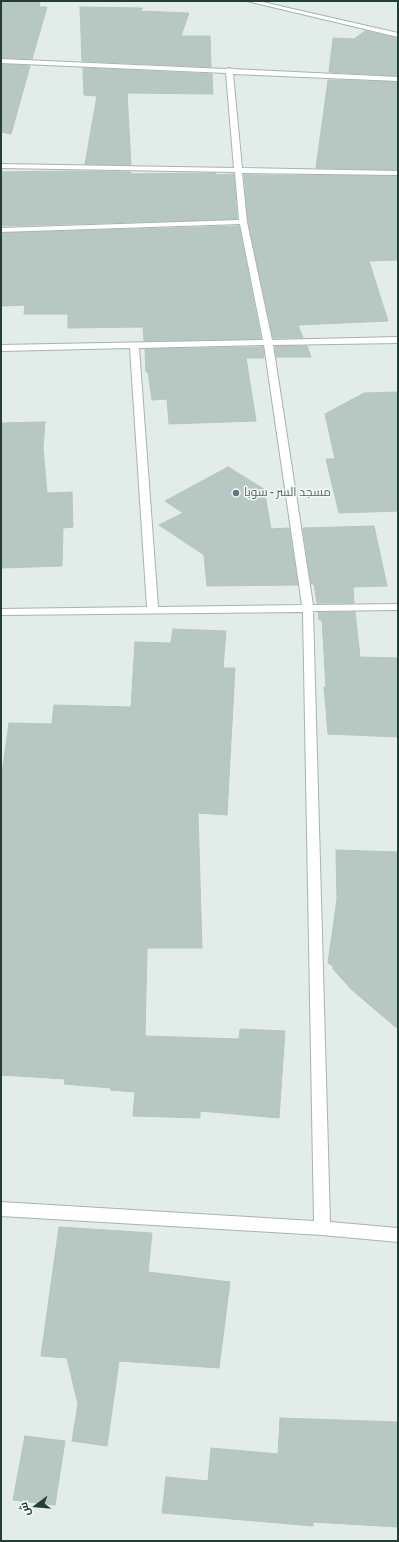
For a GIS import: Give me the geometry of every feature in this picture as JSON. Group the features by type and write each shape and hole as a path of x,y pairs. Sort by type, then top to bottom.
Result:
{"street":[{"path":"250,1 398,35"},
{"path":"1,61 228,70 398,79"},
{"path":"228,70 243,222 268,343 308,608 322,1228"},
{"path":"1,166 398,173"},
{"path":"1,230 243,222"},
{"path":"1,348 398,340"},
{"path":"134,345 153,609"},
{"path":"1,612 398,607"},
{"path":"1,1209 322,1228 398,1235"}],"building":[{"path":"1,1 40,1 39,7 47,7 32,59 1,58"},
{"path":"80,7 143,8 140,11 189,13 181,36 210,36 211,67 82,61"},
{"path":"365,31 398,38 398,76 329,72 333,38 354,39"},
{"path":"1,64 30,66 11,134 1,132"},
{"path":"83,68 212,74 213,94 127,93 131,165 85,164 97,96 84,95"},
{"path":"328,80 398,82 398,170 316,168"},
{"path":"1,172 131,172 131,174 234,174 237,219 1,226"},
{"path":"244,175 398,176 398,260 369,261 388,321 298,325 303,338 273,338 248,222"},
{"path":"239,226 261,339 144,341 143,327 68,328 68,314 24,314 25,305 1,306 1,233"},
{"path":"275,346 307,346 311,357 276,357"},
{"path":"263,347 264,358 246,358 256,421 169,424 167,399 152,400 148,372 146,372 145,349"},
{"path":"398,392 398,511 339,513 326,459 335,459 325,414 364,393"},
{"path":"45,422 43,448 47,493 72,492 73,527 63,528 62,566 1,568 1,423"},
{"path":"228,467 264,489 271,529 289,528 298,585 207,586 204,555 159,525 183,513 165,501"},
{"path":"374,526 387,586 353,587 354,603 317,603 314,584 311,584 303,528"},
{"path":"318,612 355,612 360,657 398,658 398,737 328,734 324,687 326,687 322,620 319,620"},
{"path":"173,629 226,631 223,668 235,668 227,815 198,813 202,948 147,948 145,1036 239,1039 240,1029 285,1031 279,1118 200,1111 200,1118 133,1116 135,1092 110,1090 111,1088 64,1084 65,1079 1,1075 1,780 9,723 52,724 54,705 131,707 135,642 171,643"},
{"path":"336,850 398,852 398,1029 352,990 333,969 333,966 328,963 337,899"},
{"path":"59,1227 152,1233 148,1272 230,1282 219,1368 119,1361 107,1446 72,1441 78,1404 67,1358 41,1356"},
{"path":"280,1418 398,1422 398,1527 313,1522 313,1526 162,1513 166,1477 208,1481 211,1448 278,1454"},
{"path":"25,1436 65,1441 55,1505 13,1500"}],"place":[{"name":"مسجد السر - سوبا","path":"236,493"}]}
